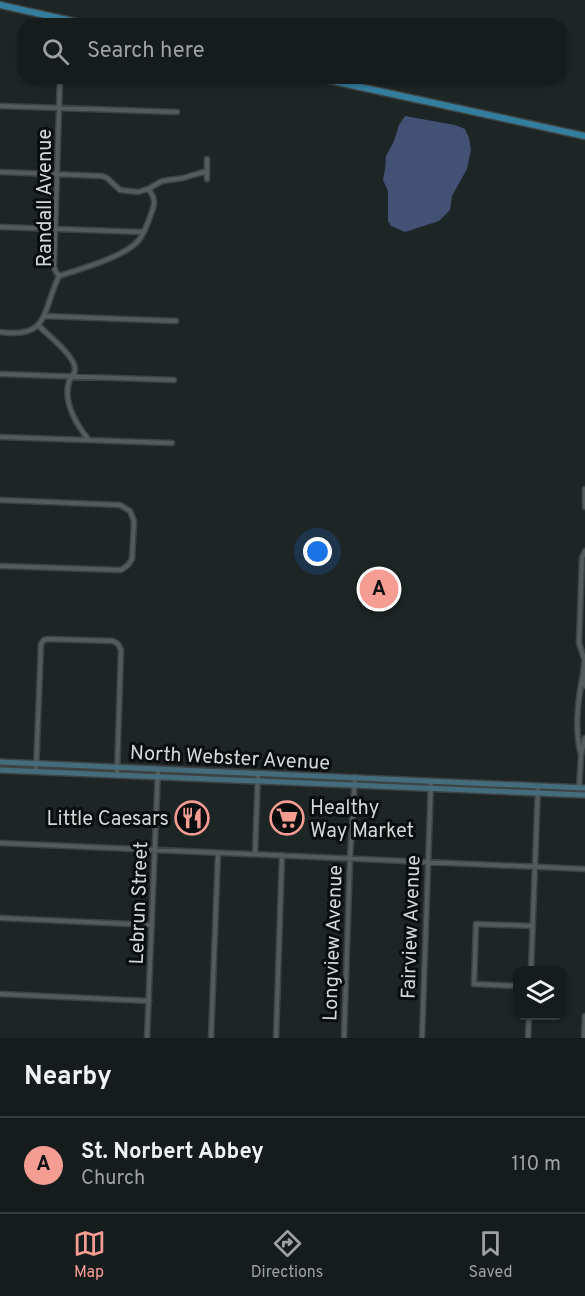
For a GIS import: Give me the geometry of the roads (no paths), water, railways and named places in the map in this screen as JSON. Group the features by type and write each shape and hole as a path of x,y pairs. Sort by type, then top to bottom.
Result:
{"main road":[{"path":"0,5 50,18"},
{"path":"346,84 585,136"},
{"name":"North Webster Avenue","path":"0,762 582,788"},
{"name":"North Webster Avenue","path":"0,770 582,795"}],"street":[{"name":"Randall Avenue","path":"39,326 59,276 54,267 60,84"},
{"path":"0,106 177,112"},
{"path":"207,159 207,179"},
{"path":"0,172 102,176 117,188 138,192 162,181 207,171"},
{"path":"59,276 110,258 134,244 148,224 155,202 154,196 148,189"},
{"path":"0,227 143,232"},
{"path":"44,316 176,321"},
{"path":"0,332 23,333 39,326 71,359 75,370 69,381 68,392 72,412 89,440"},
{"path":"0,374 174,380"},
{"path":"0,437 172,443"},
{"path":"585,489 585,507"},
{"path":"0,500 120,505 130,511 133,519 131,562 118,570 0,566"},
{"path":"582,795 581,754 577,741 579,695 585,657 579,643 582,558 585,551"},
{"path":"36,771 41,644 48,639 113,641 121,648 117,775"},
{"path":"583,674 585,686"},
{"path":"581,754 585,738"},
{"name":"Lebrun Street","path":"147,1038 158,769"},
{"path":"255,854 258,773"},
{"name":"Longview Avenue","path":"344,1038 355,777"},
{"name":"Fairview Avenue","path":"422,1038 431,781"},
{"path":"531,966 538,786"},
{"path":"0,843 585,869"},
{"path":"211,1038 218,853"},
{"path":"276,1038 282,855"},
{"path":"0,918 152,925"},
{"path":"513,986 474,984 476,924 533,926"},
{"path":"0,994 149,1001"},
{"path":"584,1038 585,1016"},
{"path":"528,1038 529,1020"}],"water":[{"path":"405,116 465,129 471,150 467,169 452,196 450,210 439,221 405,232 391,226 388,221 388,191 383,180 386,156"}],"place":[{"name":"St. Norbert Abbey","path":"379,589"},
{"name":"Little Caesars","path":"192,818"},
{"name":"Healthy Way Market","path":"287,818"}]}
